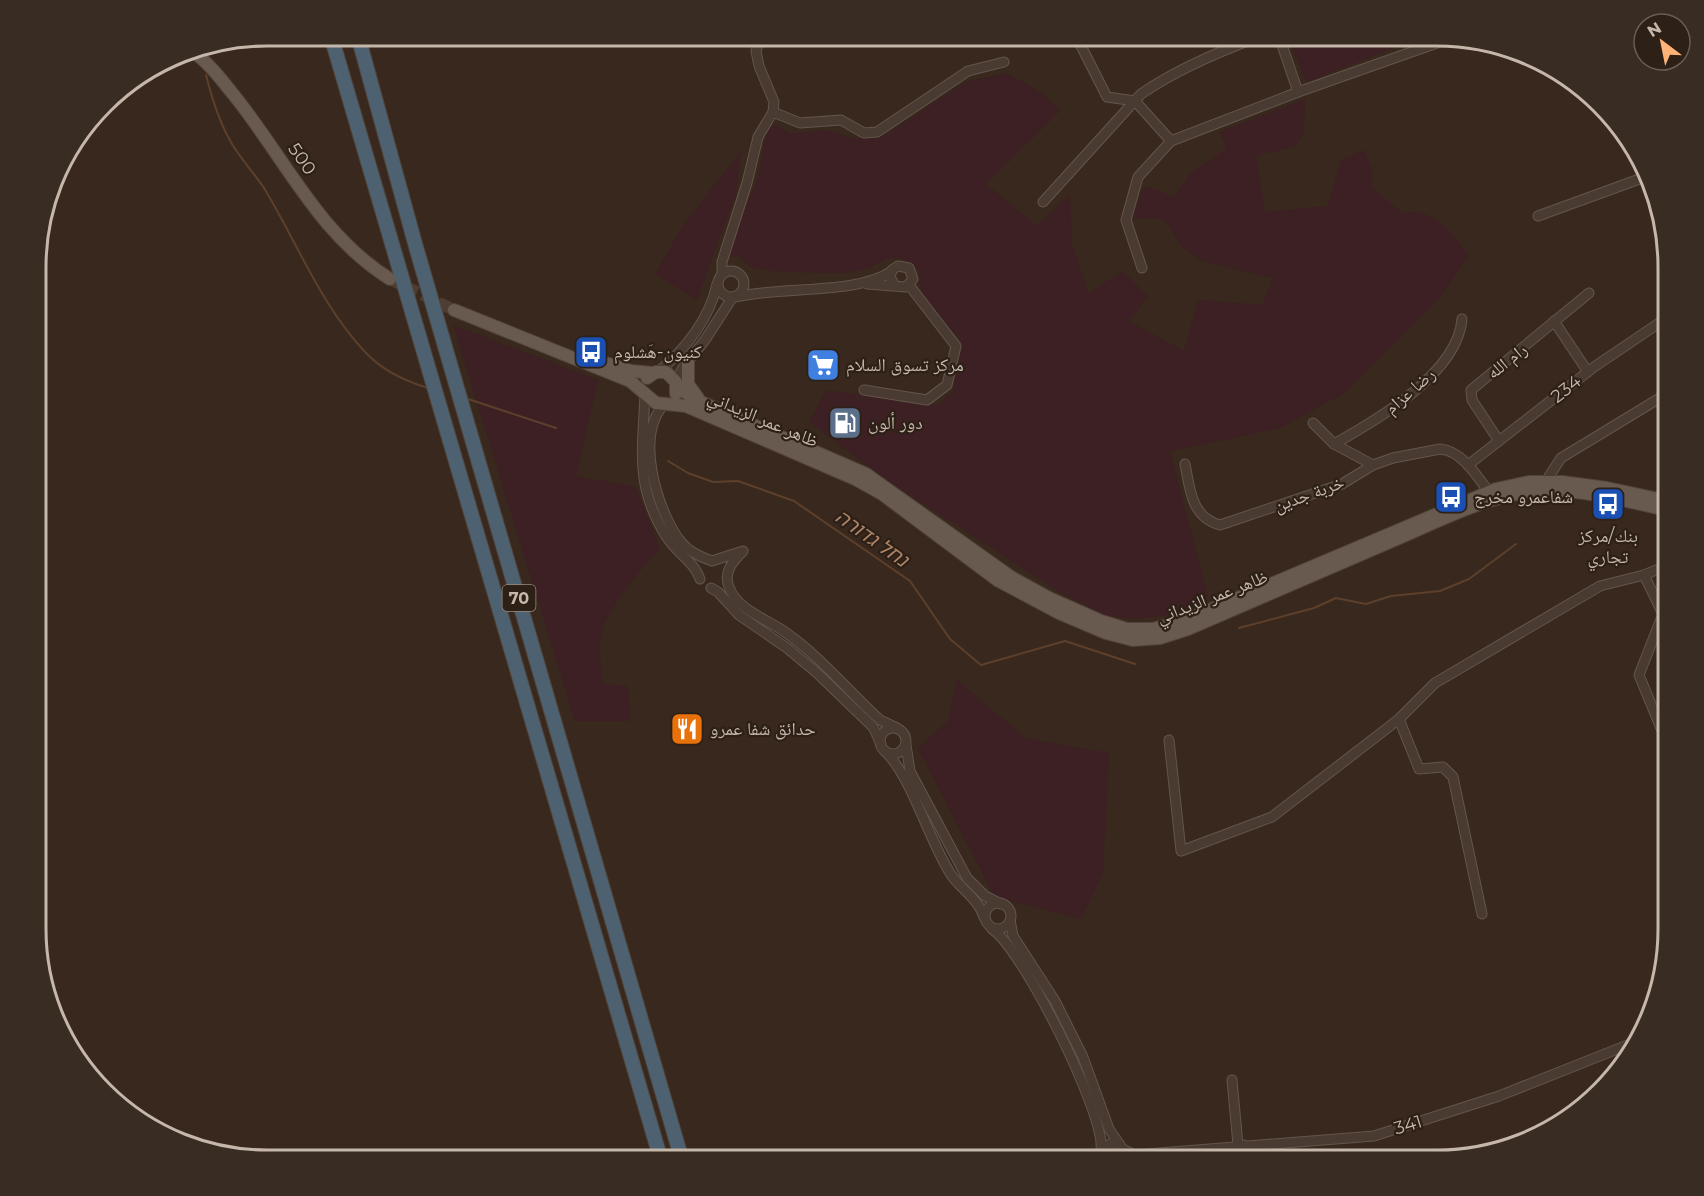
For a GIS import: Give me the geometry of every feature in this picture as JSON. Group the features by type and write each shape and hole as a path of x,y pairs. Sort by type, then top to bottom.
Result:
{"highway":[{"name":"70","path":"334,46 658,1150"},
{"name":"70","path":"361,46 416,247 679,1150"}],"main road":[{"name":"500","path":"199,57 216,74 245,109 316,212 341,241 390,279"},
{"path":"454,310 630,381 656,403 666,403 675,396 677,384 670,374 631,371 512,333"},
{"path":"688,361 688,384 703,403"},
{"path":"645,393 647,379 656,372"},
{"name":"ظاهر عمر الزيداني","path":"677,384 703,403 866,474 1022,584 1101,621 1126,629 1153,629 1186,620 1489,492 1546,481 1590,485 1658,499"},
{"name":"ظاهر عمر الزيداني","path":"666,403 686,406 855,479 882,494 989,574 1027,598 1106,633 1133,640 1160,638 1181,632 1445,519 1510,496 1528,492 1563,492 1598,495 1658,508"}],"street":[{"path":"656,372 676,356 699,327 712,302 722,274 722,262 747,183 758,137 773,112 774,102 759,66 756,51 758,46"},
{"path":"1081,46 1107,98 1135,101 1171,141"},
{"path":"1043,202 1135,101 1158,82 1234,46"},
{"path":"1283,46 1298,92"},
{"path":"1143,268 1126,220 1138,177 1171,141 1298,92 1428,46"},
{"path":"773,112 793,122 841,120 864,133 877,132 968,71 1004,62"},
{"path":"1538,216 1639,179"},
{"path":"717,284 722,294 734,297 776,289 861,283 902,288 909,285 913,279 909,268 898,266 892,271 861,283"},
{"path":"722,274 734,271 744,280 757,286 776,289"},
{"path":"892,271 890,277 895,286"},
{"path":"677,384 688,361 734,297 744,288 744,280"},
{"path":"864,390 927,400 947,385 956,346 909,285"},
{"name":"رام الله","path":"1499,441 1472,400 1471,390 1589,293"},
{"name":"رضا عزام","path":"1334,444 1372,423 1423,384 1449,355 1461,336 1462,320"},
{"path":"1554,321 1588,372"},
{"name":"234","path":"1468,465 1588,372 1658,324"},
{"path":"645,393 641,445 645,486 663,531 672,545 694,566 700,579 739,615 787,648 817,673 873,727 883,748 896,763 950,873 977,902 992,928 1002,936 1070,1054 1101,1131 1099,1150"},
{"path":"1546,481 1561,458 1658,399"},
{"path":"666,403 651,424 650,448 655,483 664,509 681,542 697,556 724,567 731,591 742,606 798,641 880,720 904,733 910,771 967,878 985,896 1008,909 1013,936 1055,1001 1083,1057 1109,1129 1120,1145 1127,1150"},
{"path":"1313,423 1334,444 1373,465"},
{"name":"خربة جدين","path":"1185,464 1199,514 1209,522 1220,525 1342,484 1373,465 1393,458 1440,449 1447,449 1468,465 1489,492"},
{"path":"700,579 702,567 712,561 743,551 731,564 722,585 711,588"},
{"path":"1168,740 1181,851 1272,817 1399,719 1435,683 1600,586 1658,569"},
{"path":"1644,575 1658,600"},
{"path":"1658,630 1639,675 1658,721"},
{"path":"1399,719 1419,769 1443,767 1452,777 1482,914"},
{"path":"883,748 885,730 897,728"},
{"path":"883,748 895,754 903,751 906,745"},
{"path":"984,916 989,906 1001,904"},
{"path":"992,928 1003,929 1010,920"},
{"name":"341","path":"1190,1150 1374,1136 1499,1096 1623,1047"},
{"path":"1232,1080 1242,1150"},
{"path":"1104,1150 1112,1143 1120,1145"}],"shaded area":[{"path":"1291,46 1399,46 1307,82"},
{"path":"1007,73 1042,93 1060,111 986,184 1037,226 1070,194 1072,244 1089,293 1123,271 1148,296 1129,321 1184,351 1198,300 1262,305 1273,278 1202,261 1181,246 1164,219 1131,218 1145,186 1174,197 1191,173 1227,148 1219,132 1305,99 1304,132 1295,146 1256,156 1265,212 1328,206 1341,160 1364,150 1372,169 1372,187 1402,213 1414,212 1433,217 1455,237 1469,255 1439,299 1343,394 1280,428 1170,451 1208,597 1171,615 1134,619 1105,616 1061,593 882,477 809,422 826,390 938,405 953,391 962,341 922,297 918,270 903,259 887,258 870,268 843,273 779,272 750,267 740,256 726,257 759,174 767,129 774,125 791,134 824,130 857,139 887,134 965,82"},
{"path":"741,151 736,194 697,300 655,274 684,224"},
{"path":"453,325 598,380 576,476 636,487 660,549 636,575 620,598 607,619 601,635 600,656 603,684 628,686 630,721 575,721"},
{"path":"957,680 1025,738 1109,753 1103,873 1081,919 995,897 918,749 948,721"}],"waterway":[{"path":"206,75 216,110 227,136 264,188 337,317 368,355 381,366 403,379 428,388"},
{"path":"468,399 556,428"},
{"name":"נחל גדורה","path":"668,461 688,473 713,482 738,481 794,501 910,581 950,639 981,665 1065,641 1135,664"},
{"name":"נחל גדורה","path":"1239,628 1314,608 1336,598 1366,604 1391,596 1440,591 1469,579 1516,544"}],"tunnel":[{"path":"390,279 454,310"}],"place":[{"name":"كنيون-هَشلوم","path":"591,352"},
{"name":"مركز تسوق السلام","path":"823,365"},
{"name":"دور ألون","path":"845,423"},
{"name":"شفاعمرو مخرج","path":"1451,497"},
{"name":"بنك/مركز تجاري","path":"1608,504"},
{"name":"حدائق شفا عمرو","path":"687,729"}]}
